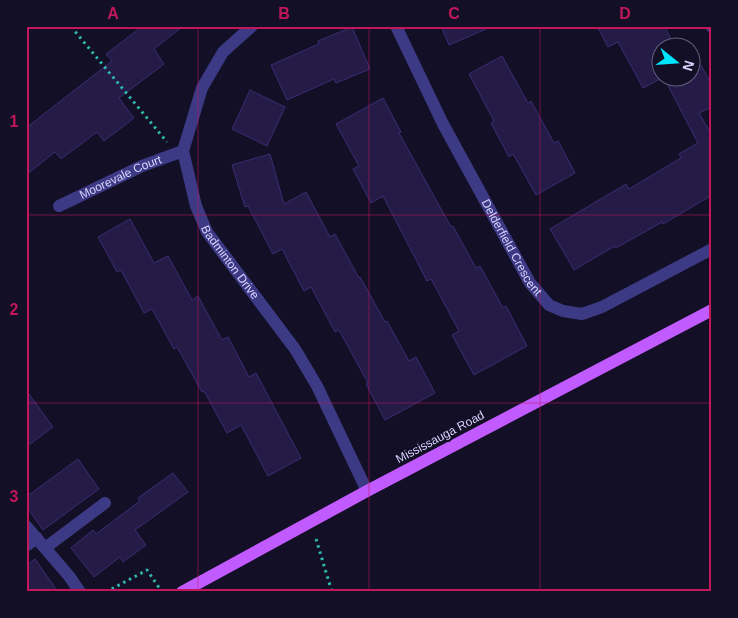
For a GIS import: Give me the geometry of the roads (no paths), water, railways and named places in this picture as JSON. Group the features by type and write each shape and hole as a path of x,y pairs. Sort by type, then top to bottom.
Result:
{"main road":[{"name":"Mississauga Road","path":"182,592 367,491 712,310"}],"street":[{"path":"180,152 202,88 223,52 252,26"},
{"name":"Delderfield Crescent","path":"396,26 443,124 530,283 550,305 564,311 582,314 602,307 712,248"},
{"name":"Moorevale Court","path":"59,206 142,166 180,152"},
{"name":"Badminton Drive","path":"180,152 196,206 207,232 295,349 317,386 367,491"},
{"path":"36,544 105,503"},
{"path":"26,526 36,544 70,576 80,592"}]}
